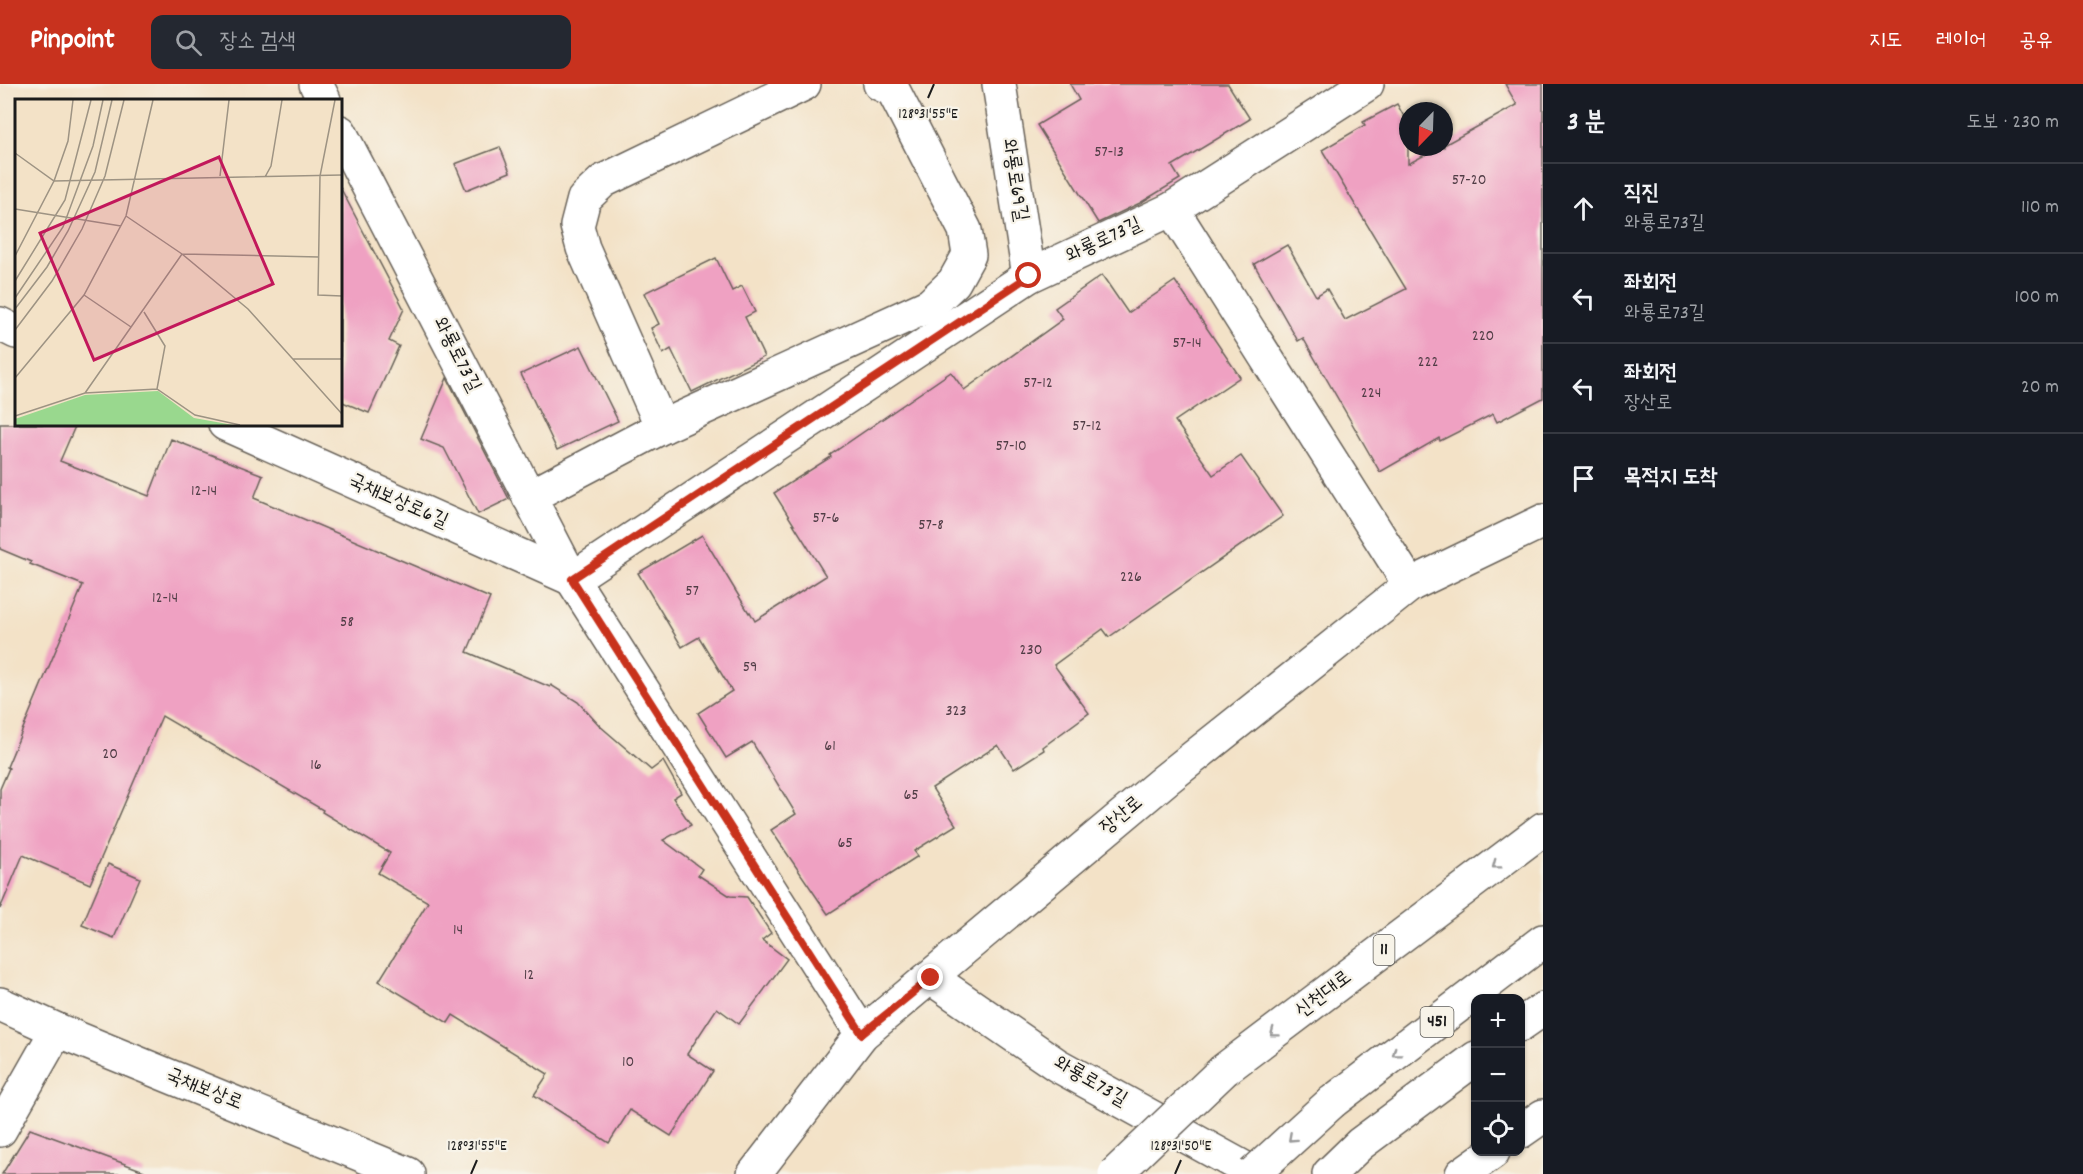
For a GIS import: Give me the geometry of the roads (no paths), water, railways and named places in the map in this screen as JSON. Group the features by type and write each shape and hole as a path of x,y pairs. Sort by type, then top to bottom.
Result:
{"main road":[{"path":"316,84 324,99"},
{"path":"662,427 583,248 577,226 584,199 603,181 804,84"},
{"path":"529,497 662,427 930,305 954,282 969,255 965,230 893,90 880,84"},
{"name":"와룡로69길","path":"999,84 1029,276"},
{"name":"와룡로73길","path":"572,579 1029,276 1172,209 1367,84"},
{"name":"와룡로73길","path":"342,136 572,579 862,1034"},
{"path":"1172,209 1410,585"},
{"path":"0,324 15,332"},
{"name":"국채보상로6길","path":"229,426 572,579"},
{"name":"장산로","path":"754,1174 862,1034 1165,780 1410,585 1543,521"},
{"name":"신천대로","path":"1115,1174 1224,1070 1543,829"},
{"name":"451","path":"1254,1174 1332,1102 1543,941"},
{"name":"와룡로73길","path":"931,978 1057,1065 1254,1174"},
{"name":"국채보상로","path":"0,1004 57,1030 408,1174"},
{"path":"1525,1022 1543,1009"},
{"path":"0,1130 57,1030"},
{"path":"1329,1174 1359,1144 1471,1063"},
{"path":"1525,1129 1543,1116"},
{"path":"1463,1173 1487,1156"}]}
